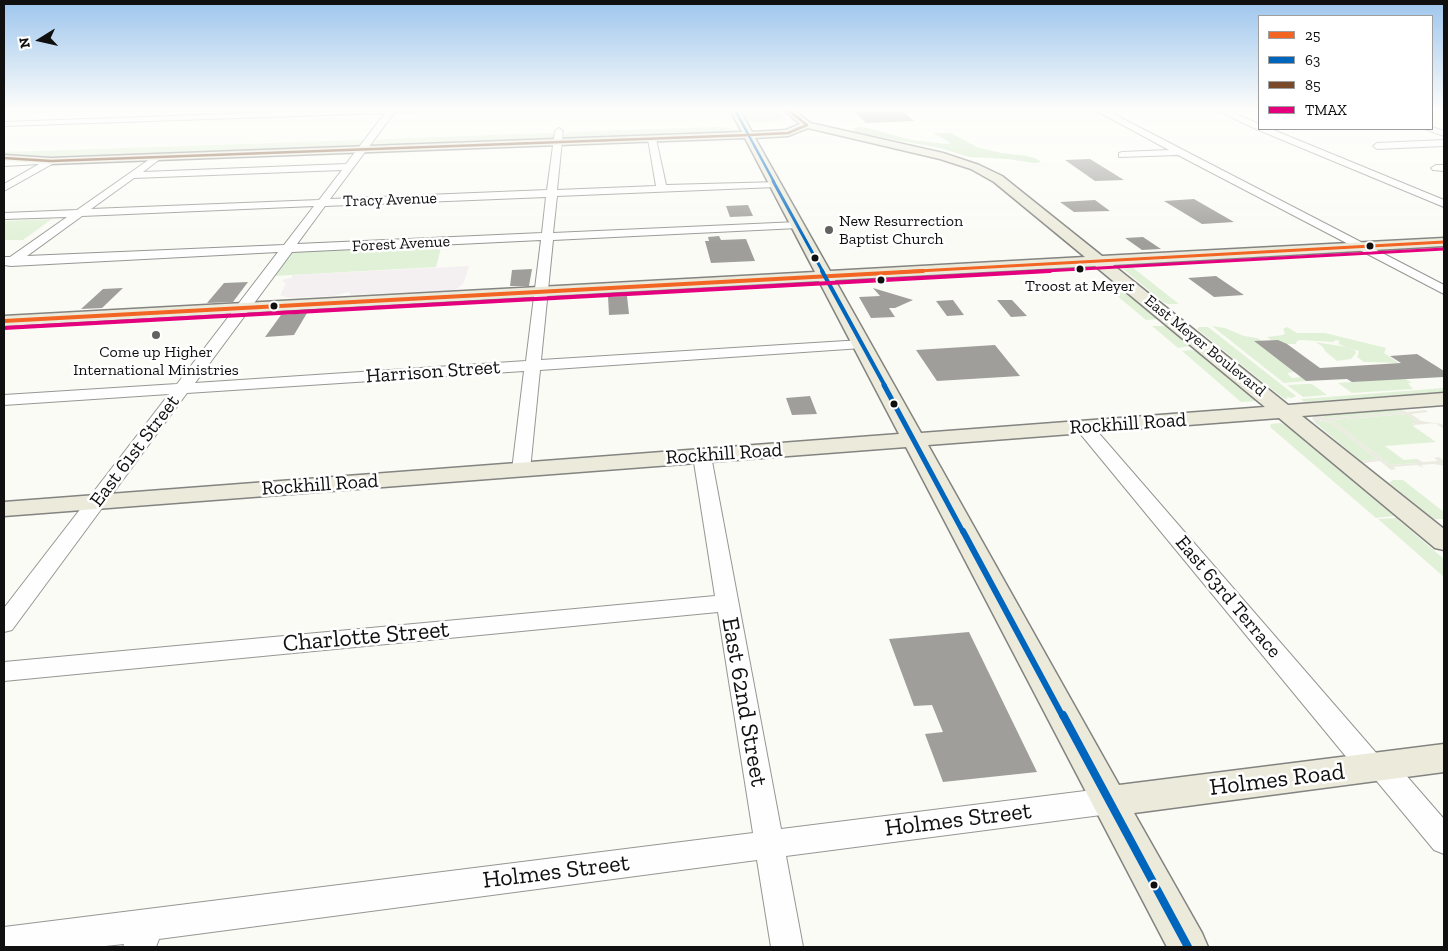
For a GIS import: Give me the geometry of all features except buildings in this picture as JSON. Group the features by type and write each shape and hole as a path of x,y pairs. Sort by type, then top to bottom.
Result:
{"main road":[{"path":"4,158 51,161 191,154"},
{"path":"760,154 1188,947"},
{"name":"East Meyer Boulevard","path":"938,154 987,172 1007,185 1444,542"},
{"path":"4,321 1444,242"},
{"name":"Rockhill Road","path":"4,509 1444,399"},
{"name":"Holmes Road","path":"1109,801 1444,758"}],"street":[{"name":"East 61st Street","path":"4,624 358,154"},
{"path":"521,470 556,154"},
{"path":"655,154 662,189"},
{"path":"1122,155 1134,154"},
{"path":"1187,154 1444,290"},
{"path":"1325,154 1444,204"},
{"path":"6,263 157,157"},
{"path":"4,163 51,161"},
{"path":"4,188 51,161"},
{"path":"131,175 349,168"},
{"name":"Tracy Avenue","path":"4,216 776,184"},
{"name":"Forest Avenue","path":"6,263 798,225"},
{"name":"Harrison Street","path":"4,400 862,344"},
{"name":"East 63rd Terrace","path":"1084,427 1377,767 1444,840"},
{"name":"East 62nd Street","path":"702,456 787,947"},
{"name":"Charlotte Street","path":"4,672 728,603"},
{"name":"Holmes Street","path":"4,942 144,936 769,844 1109,801"}],"shaded area":[{"path":"469,266 463,284 455,290 351,295 349,292 333,296 290,298 280,295 286,284 282,280 291,278 293,275"},
{"path":"1399,409 1407,412 1426,410 1428,412 1411,414 1421,421 1435,423 1415,425 1411,422 1417,421 1406,414 1332,420 1390,465 1417,463 1414,459 1422,462 1438,461 1434,458 1439,457 1444,461 1444,466 1434,464 1421,465 1424,468 1417,465 1393,467 1396,469 1391,470 1380,461 1363,463 1361,461 1377,459 1331,423 1320,420 1321,422 1318,423 1312,419 1314,416 1321,415 1325,418 1403,412"},
{"path":"1435,423 1442,424 1444,429"}],"green space":[{"path":"4,154 183,154 96,158 25,158 4,156"},
{"path":"961,154 1013,154 1027,156 1041,162 1034,163 1008,159 969,157"},
{"path":"52,219 23,240 4,240 4,221"},
{"path":"442,244 436,267 273,276 291,252"},
{"path":"1132,267 1179,304 1163,302 1123,269"},
{"path":"1120,289 1158,319 1146,320 1110,290"},
{"path":"1152,326 1166,326 1190,346 1178,348"},
{"path":"1212,326 1257,338 1262,341 1255,342 1295,372 1287,373 1292,378 1301,377 1306,381 1284,383"},
{"path":"1199,327 1208,327 1296,396 1292,398 1286,397 1288,399 1285,399 1279,395 1197,329"},
{"path":"1287,327 1297,333 1325,333 1386,348 1384,353 1399,363 1364,362 1357,357 1359,351 1338,344 1340,341 1336,340 1333,342 1301,340 1297,341 1296,344 1284,344 1267,337 1283,335 1285,333 1283,329"},
{"path":"1315,342 1347,347 1355,350 1356,353 1351,359 1337,361 1322,346"},
{"path":"1192,350 1198,352 1256,401 1241,402 1182,351"},
{"path":"1404,378 1412,383 1408,383 1413,389 1352,393 1338,383"},
{"path":"1312,384 1327,395 1303,397 1287,385"},
{"path":"1444,388 1444,392 1304,402 1301,399"},
{"path":"1399,409 1404,412 1325,418 1321,415"},
{"path":"1406,414 1418,422 1412,423 1415,425 1413,426 1436,442 1385,446 1404,460 1414,459 1418,463 1390,465 1332,420"},
{"path":"1313,421 1331,423 1377,459 1361,461"},
{"path":"1281,423 1394,516 1376,518 1270,427 1271,424"},
{"path":"1393,480 1403,480 1444,512 1444,519 1434,519 1389,483"},
{"path":"1396,518 1444,559 1444,577 1378,519"}],"transit line":[{"name":"85","path":"4,158 51,161 229,154"},
{"name":"63","path":"759,154 1188,947"},
{"name":"25","path":"4,321 1444,242"},
{"name":"TMAX","path":"4,328 1444,249"}],"place":[{"name":"New Resurrection Baptist Church","path":"829,230"},
{"name":"Troost at Meyer","path":"1080,269"},
{"name":"Come up Higher International Ministries","path":"156,335"}]}
